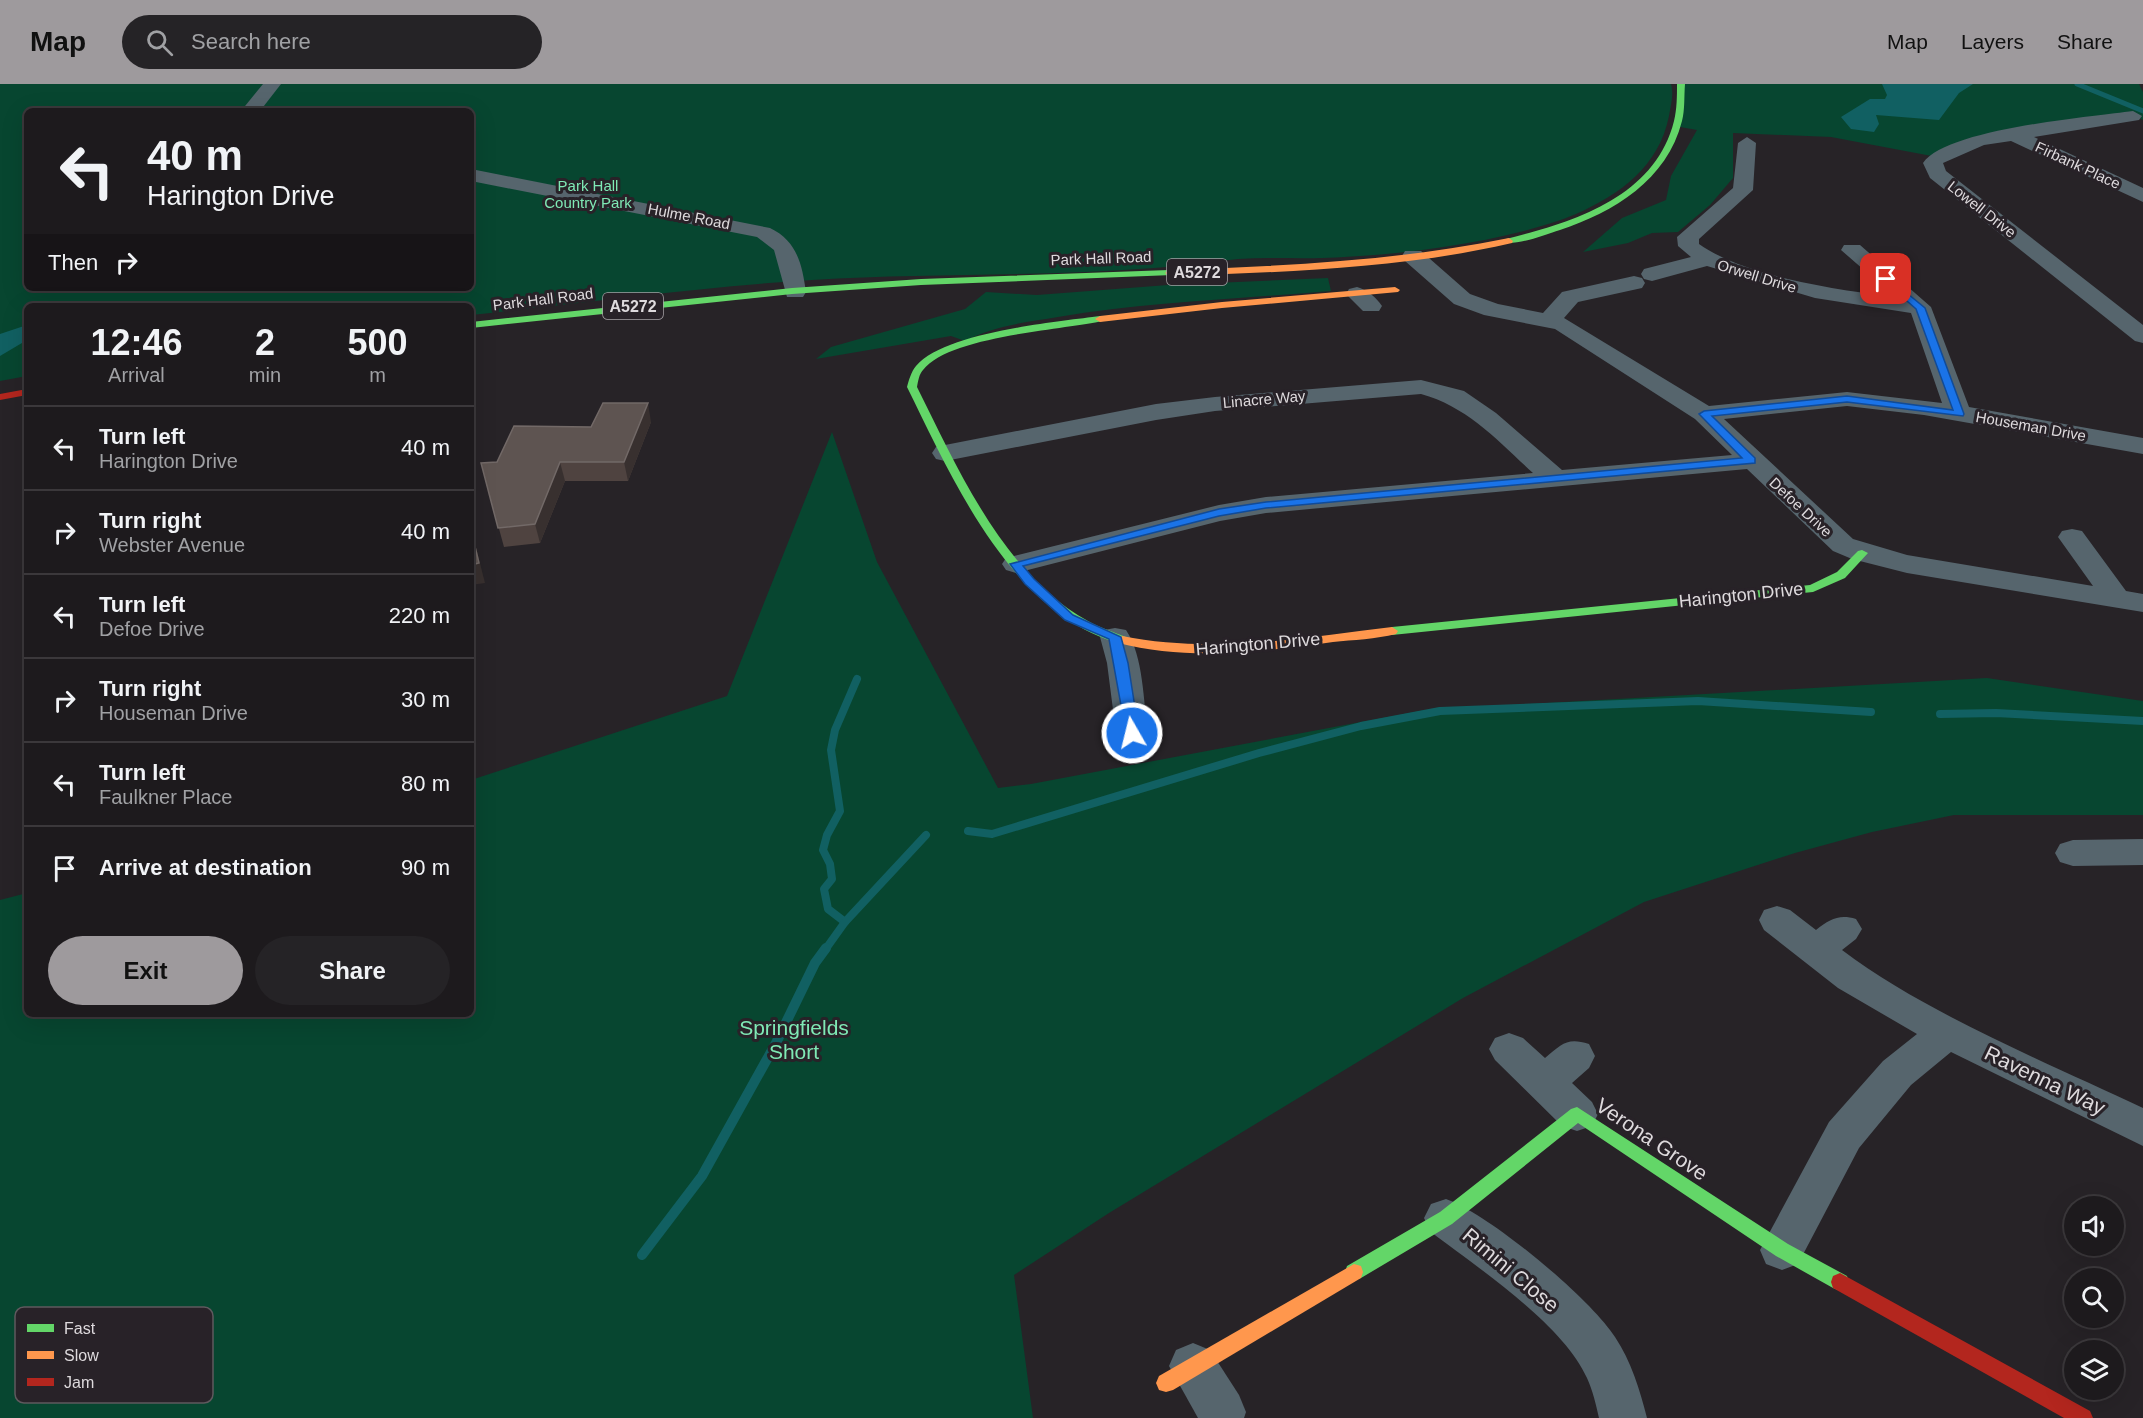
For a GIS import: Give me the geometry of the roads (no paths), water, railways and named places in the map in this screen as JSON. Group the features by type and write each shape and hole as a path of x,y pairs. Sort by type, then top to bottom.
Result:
{"street":[{"path":"253,108 273,84"},
{"name":"Park Hall Road","path":"474,325 627,306 795,292 981,279 1256,269 1459,250 1555,228 1610,206 1626,196 1658,169 1672,146 1683,110 1680,84"},
{"path":"2103,104 2138,118"},
{"name":"Lowell Drive","path":"2138,118 1980,140 1937,157 1933,163 1937,174 2143,336"},
{"name":"Firbank Place","path":"2014,135 2143,196"},
{"name":"Orwell Drive","path":"1747,143 1743,190 1689,237 1689,246 1706,260 1824,295 1920,308"},
{"name":"Hulme Road","path":"474,176 763,232 774,237 788,252 795,292"},
{"path":"1852,250 1920,308 1959,414"},
{"name":"Defoe Drive","path":"1413,256 1462,299 1492,310 1549,320 1576,331 1704,414 1751,461 1843,545 1863,553 1907,564 2130,601"},
{"path":"1549,320 1570,297 1706,260"},
{"name":"Harington Drive","path":"1395,290 1364,300 1103,317 988,340 944,353 921,365 912,387 964,488 1029,582 1069,617 1115,637 1156,646 1198,651 1241,648 1813,588 1831,583 1848,570 1863,553"},
{"name":"Linacre Way","path":"945,453 1156,412 1262,400 1421,387 1455,396 1487,418 1555,478"},
{"path":"0,397 24,393"},
{"name":"Houseman Drive","path":"1704,414 1847,399 1959,414 2143,446"},
{"path":"1016,564 1219,513 1266,505 1751,461"},
{"path":"2072,537 2130,601"},
{"path":"1115,637 1122,663 1132,733"},
{"path":"2073,853 2143,852"},
{"name":"Ravenna Way","path":"1777,920 1830,940 1852,978 1947,1032 2143,1128"},
{"path":"1782,1250 1844,1135 1898,1073 1947,1032"},
{"path":"1509,1050 1577,1114"},
{"path":"1545,1083 1575,1056"},
{"name":"Verona Grove","path":"1180,1374 1446,1218 1577,1114 1782,1250 2034,1405 2083,1418"},
{"name":"Rimini Close","path":"1446,1218 1544,1293 1594,1347 1616,1389 1623,1418"},
{"path":"1180,1374 1222,1412"}],"water":[{"path":"1882,84 1973,84 1959,93 1939,120 1876,115 1879,124 1874,132 1851,129 1841,117 1870,99 1885,99 1887,95"},
{"path":"24,326 24,342 0,356 0,334"}],"waterway":[{"path":"2077,84 2143,111"},
{"path":"845,922 828,909 824,889 832,879 830,864 823,850 827,835 840,811 831,750 835,730 857,679"},
{"path":"968,831 992,834 1259,753 1361,726 1440,711 1698,701 1871,712"},
{"path":"1940,714 1996,713 2143,721"},
{"path":"845,922 926,835"},
{"path":"825,950 845,922"},
{"path":"642,1255 702,1176 776,1043 815,963 826,948"}],"park label":[{"name":"Park Hall Country Park","path":"588,194"},
{"name":"Springfields Short","path":"794,1039"}]}
